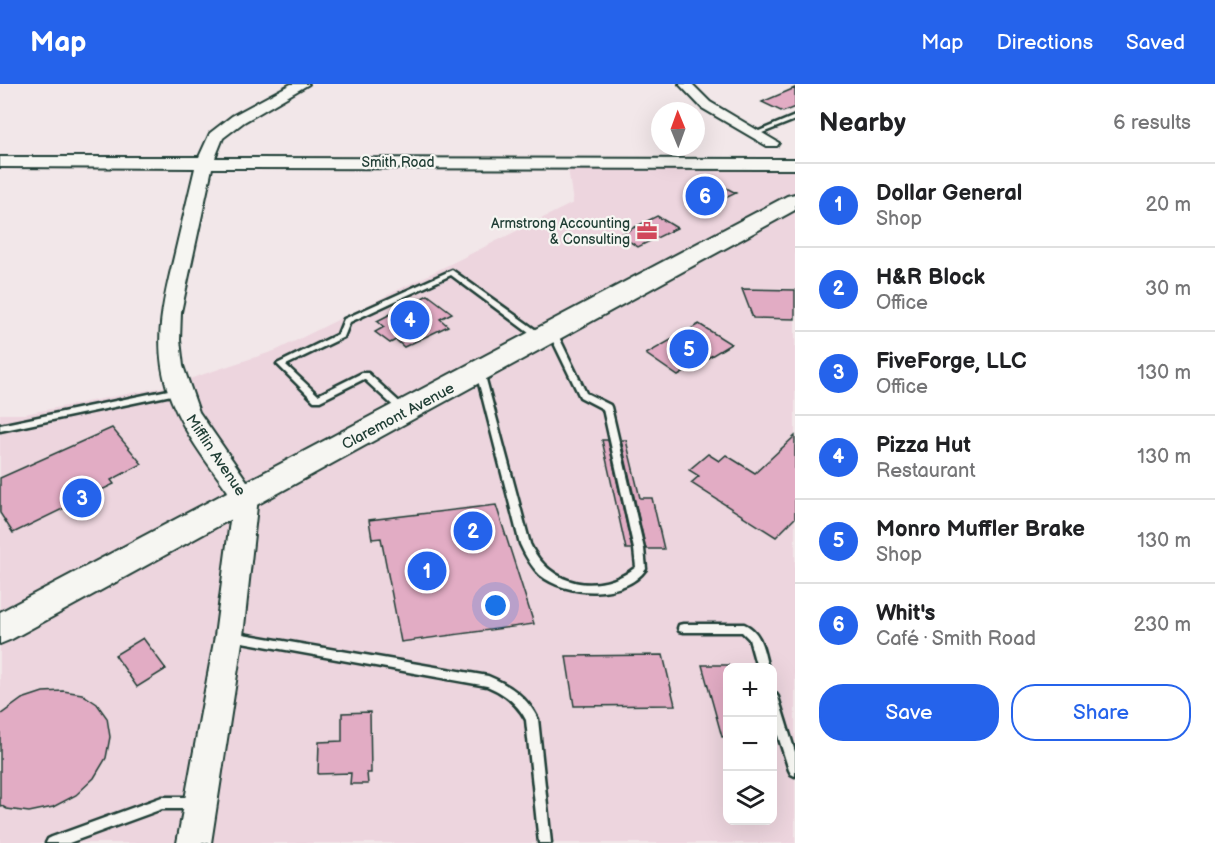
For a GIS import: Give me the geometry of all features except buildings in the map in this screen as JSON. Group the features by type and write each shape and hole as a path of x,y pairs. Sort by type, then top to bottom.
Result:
{"main road":[{"name":"Claremont Avenue","path":"0,629 547,335 792,207"}],"street":[{"name":"Mifflin Avenue","path":"194,843 229,636 246,497 197,432 178,391 171,363 169,330 205,162 216,136 227,126 302,84"},
{"path":"685,84 706,105 772,143"},
{"name":"Smith Road","path":"0,162 795,164"}],"lane":[{"path":"755,134 795,118"},
{"path":"405,412 365,375 317,399 281,364 341,335 347,321 453,272 547,335 583,395 607,407 639,549 641,569 632,578 616,585 577,587 558,581 533,561 525,544 480,372"},
{"path":"0,428 178,391"},
{"path":"683,628 744,628 754,637 762,663"},
{"path":"229,636 488,681 507,689 523,702 532,719 545,843"},
{"path":"777,714 795,770"},
{"path":"52,843 162,803 201,803"}],"shaded area":[{"path":"795,159 795,843 0,843 0,414 25,414 168,386 277,350 573,203 567,160"}],"place":[{"name":"Whit's","path":"705,196"},
{"name":"Armstrong Accounting & Consulting","path":"647,231"},
{"name":"Pizza Hut","path":"410,320"},
{"name":"Monro Muffler Brake","path":"689,349"},
{"name":"FiveForge, LLC","path":"82,498"},
{"name":"H&R Block","path":"473,531"},
{"name":"Dollar General","path":"427,571"}]}
